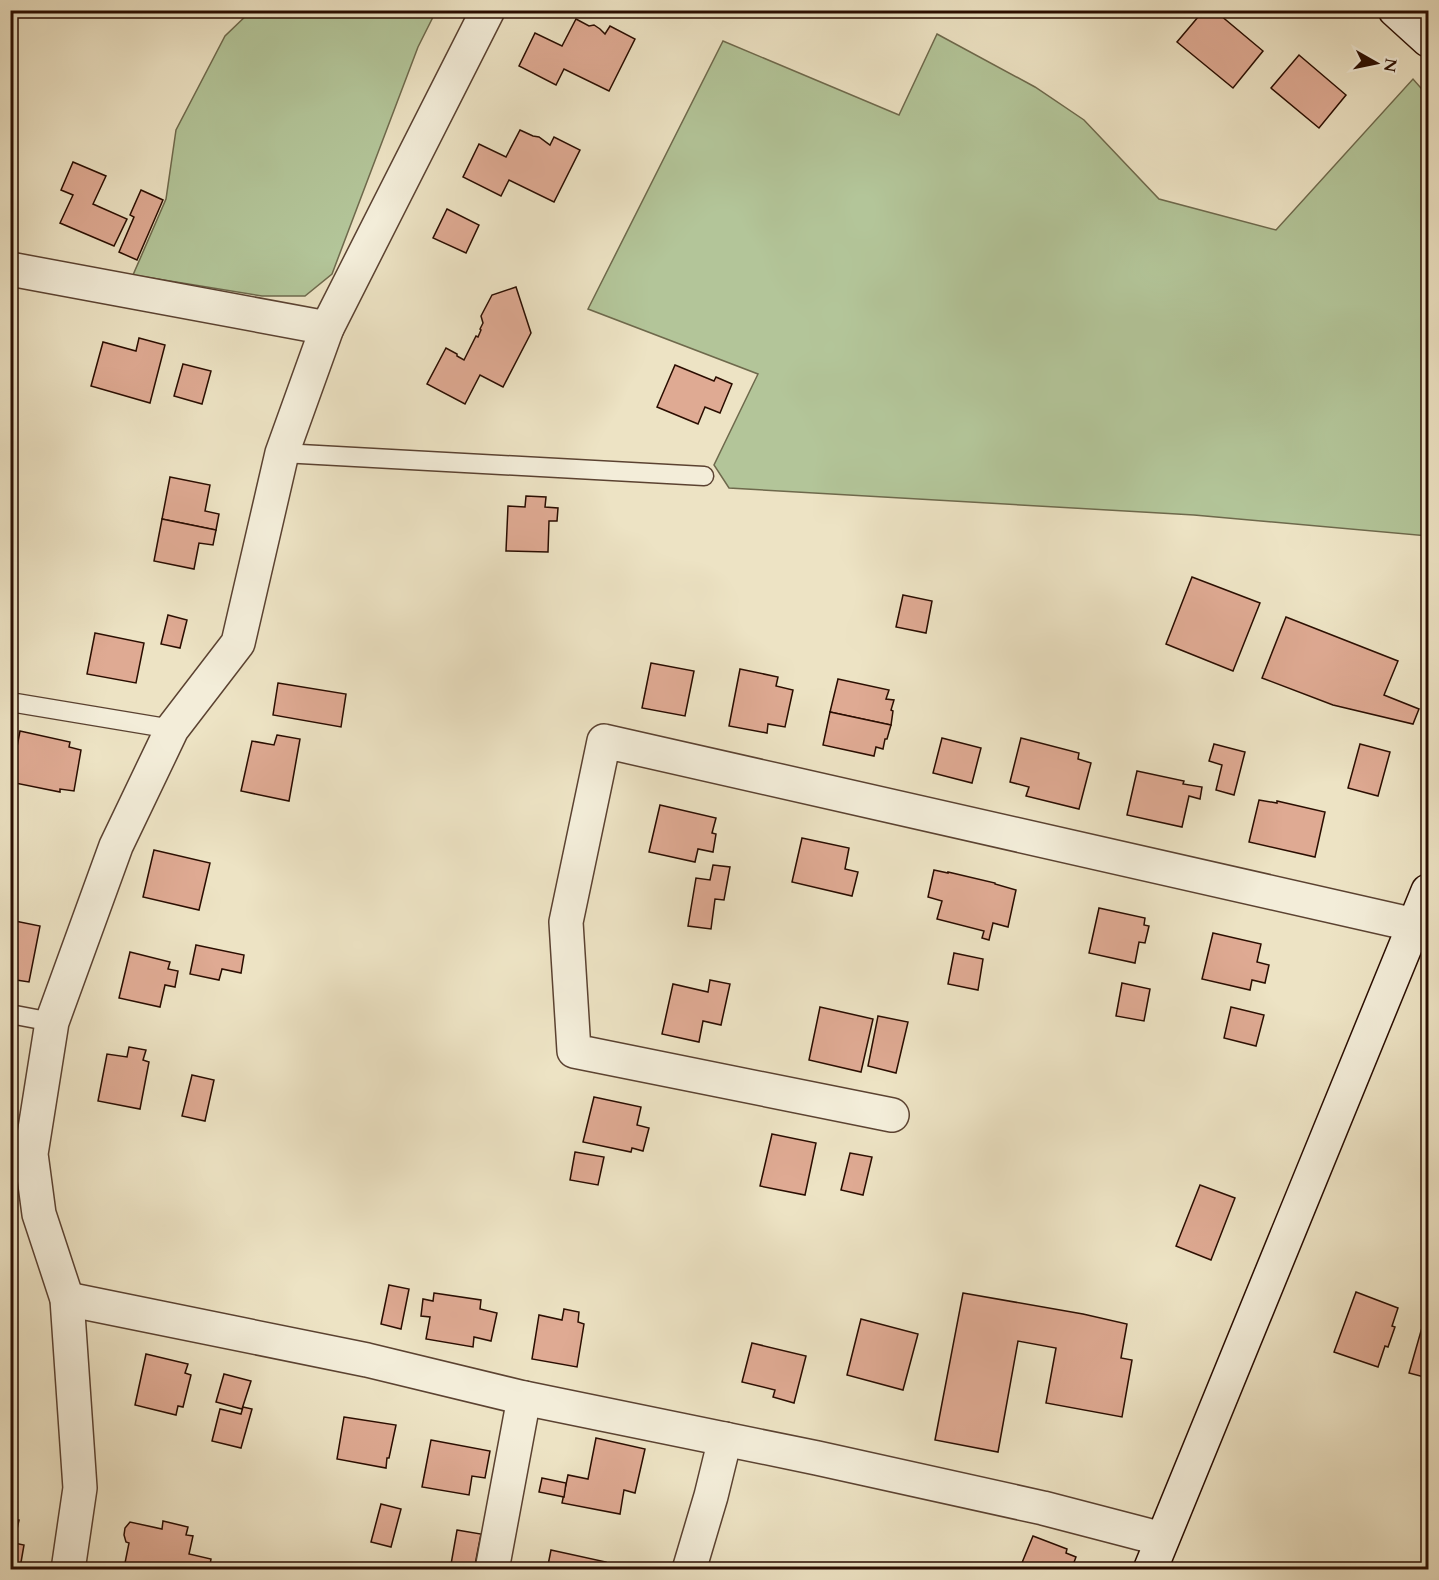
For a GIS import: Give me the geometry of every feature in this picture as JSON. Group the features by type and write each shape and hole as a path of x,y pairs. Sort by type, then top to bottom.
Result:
{"street":[{"path":"68,1569 80,1488 66,1299 39,1214 31,1154 52,1022 116,846 171,729 238,643 282,453 327,328 488,10"},
{"path":"10,269 327,328"},
{"path":"892,1115 574,1051 566,921 604,741 1415,925"},
{"path":"1150,1569 1428,891"},
{"path":"66,1299 367,1360 525,1398 1043,1508 1162,1539"},
{"path":"492,1569 525,1398"},
{"path":"689,1569 725,1439"}],"lane":[{"path":"282,453 704,476"},
{"path":"10,702 171,729"},
{"path":"10,1014 52,1022"}],"green space":[{"path":"251,11 436,11 418,47 332,274 305,296 262,296 133,275 166,199 176,130 225,36"},
{"path":"937,34 1035,87 1084,120 1159,199 1276,230 1413,79 1428,96 1428,536 1194,515 729,488 714,465 758,374 588,309 723,41 899,115"}],"building":[{"path":"1204,10 1214,10 1263,51 1233,88 1177,42"},
{"path":"576,19 589,26 594,25 605,34 610,26 635,39 609,91 564,69 556,85 519,66 535,33 562,46"},
{"path":"1299,55 1346,95 1319,128 1271,88"},
{"path":"520,130 539,137 550,145 554,137 580,150 554,202 509,180 501,196 463,177 479,144 506,157"},
{"path":"73,162 106,176 93,204 127,219 114,246 60,223 73,195 61,190"},
{"path":"141,190 163,200 137,260 119,252 134,217 130,215"},
{"path":"447,209 479,225 466,253 433,238"},
{"path":"516,287 531,333 503,387 480,375 465,404 427,384 446,348 464,360 476,336 478,337 483,323 481,316 492,295"},
{"path":"139,338 165,345 150,403 91,386 103,342 136,351"},
{"path":"183,364 211,371 202,404 174,396"},
{"path":"675,365 714,381 716,377 732,384 720,413 705,407 698,424 657,407"},
{"path":"170,477 210,485 205,511 219,514 216,530 162,519"},
{"path":"526,496 546,497 545,507 558,508 557,521 549,521 548,552 506,551 508,506 525,507"},
{"path":"162,519 216,530 213,545 199,543 194,569 154,561"},
{"path":"1192,577 1260,603 1233,671 1166,644"},
{"path":"903,595 932,601 926,633 896,627"},
{"path":"168,615 187,620 180,648 161,644"},
{"path":"1286,617 1398,661 1384,695 1419,709 1413,724 1333,705 1262,678"},
{"path":"95,633 144,643 136,683 87,674"},
{"path":"651,663 694,671 685,716 642,708"},
{"path":"740,669 778,677 776,686 793,690 785,727 768,724 767,733 729,726"},
{"path":"838,679 889,690 886,699 894,700 891,725 830,712"},
{"path":"278,683 346,694 341,727 273,715"},
{"path":"830,712 891,725 883,749 876,747 874,756 823,745"},
{"path":"20,731 70,742 69,747 81,750 74,791 60,789 60,792 10,782"},
{"path":"277,735 300,739 289,801 241,791 252,741 274,745"},
{"path":"942,738 981,748 972,783 933,773"},
{"path":"1021,738 1079,753 1078,759 1091,763 1079,809 1026,796 1029,787 1010,782"},
{"path":"1214,744 1245,752 1234,795 1216,790 1222,765 1209,761"},
{"path":"1360,744 1390,752 1378,796 1348,788"},
{"path":"1137,771 1202,787 1200,799 1189,796 1182,827 1127,815"},
{"path":"1259,800 1277,803 1277,801 1325,812 1315,857 1249,842"},
{"path":"660,805 716,818 712,833 716,834 713,852 698,849 695,862 649,852"},
{"path":"802,838 849,848 845,869 858,872 852,896 792,882"},
{"path":"154,850 210,863 199,910 143,897"},
{"path":"713,865 730,867 724,900 715,899 711,929 688,926 696,878 710,880"},
{"path":"934,870 995,883 1016,890 1008,927 993,923 989,940 982,938 984,931 937,919 942,901 928,897"},
{"path":"1099,908 1145,918 1144,925 1149,926 1145,943 1139,942 1135,963 1089,953"},
{"path":"10,920 40,926 29,982 10,979"},
{"path":"1213,933 1261,944 1257,962 1269,965 1265,983 1252,980 1250,990 1202,979"},
{"path":"196,945 244,955 241,973 222,969 219,980 190,974"},
{"path":"130,952 170,962 168,969 178,971 175,987 165,985 160,1007 119,998"},
{"path":"954,953 983,959 978,990 948,984"},
{"path":"710,980 730,984 721,1025 703,1021 699,1042 662,1034 673,984 708,992"},
{"path":"1122,983 1150,989 1144,1021 1116,1016"},
{"path":"820,1007 873,1019 861,1072 809,1060"},
{"path":"1231,1007 1264,1015 1256,1046 1224,1038"},
{"path":"878,1016 908,1022 896,1073 868,1066"},
{"path":"129,1047 146,1050 143,1060 149,1062 140,1109 98,1101 107,1054 127,1057"},
{"path":"192,1075 214,1080 205,1121 182,1116"},
{"path":"594,1097 641,1107 637,1125 649,1128 643,1151 632,1148 631,1152 583,1142"},
{"path":"772,1134 816,1143 805,1195 760,1186"},
{"path":"575,1152 604,1157 598,1185 570,1180"},
{"path":"850,1153 872,1157 863,1195 841,1190"},
{"path":"1200,1185 1235,1198 1211,1260 1176,1246"},
{"path":"389,1285 409,1289 401,1329 381,1324"},
{"path":"1356,1292 1398,1308 1392,1326 1395,1327 1378,1367 1334,1352"},
{"path":"434,1293 481,1300 480,1309 497,1313 491,1341 474,1337 473,1347 426,1339 430,1317 421,1316 423,1299 433,1301"},
{"path":"963,1293 1127,1324 1121,1358 1132,1360 1122,1417 1046,1403 1056,1348 1018,1341 998,1452 935,1440"},
{"path":"564,1309 579,1312 578,1322 584,1324 577,1367 532,1359 539,1315 562,1320"},
{"path":"1428,1310 1428,1378 1409,1373"},
{"path":"861,1319 918,1334 903,1390 847,1375"},
{"path":"752,1343 806,1356 794,1403 773,1397 775,1390 742,1382"},
{"path":"146,1354 188,1364 185,1373 191,1375 183,1407 178,1406 176,1415 135,1405"},
{"path":"224,1374 251,1381 242,1409 216,1402"},
{"path":"243,1407 252,1409 241,1448 212,1441 220,1409 241,1414"},
{"path":"344,1417 396,1425 386,1468 337,1459"},
{"path":"596,1438 645,1449 635,1493 624,1490 620,1514 562,1503 568,1475 588,1479"},
{"path":"431,1440 490,1451 485,1478 472,1476 469,1495 422,1487"},
{"path":"10,1464 17,1466 13,1489 10,1488"},
{"path":"542,1478 566,1483 564,1497 539,1492"},
{"path":"381,1504 401,1509 391,1547 371,1542"},
{"path":"10,1518 19,1520 14,1543 24,1545 20,1568 10,1566"},
{"path":"163,1521 188,1527 186,1535 193,1536 189,1554 211,1559 209,1570 154,1570 125,1563 129,1543 126,1542 124,1535 125,1528 130,1522 162,1529"},
{"path":"457,1530 481,1534 474,1570 450,1570"},
{"path":"1033,1536 1067,1549 1066,1553 1076,1557 1071,1570 1019,1570"},
{"path":"551,1550 606,1562 605,1570 547,1570"}]}
